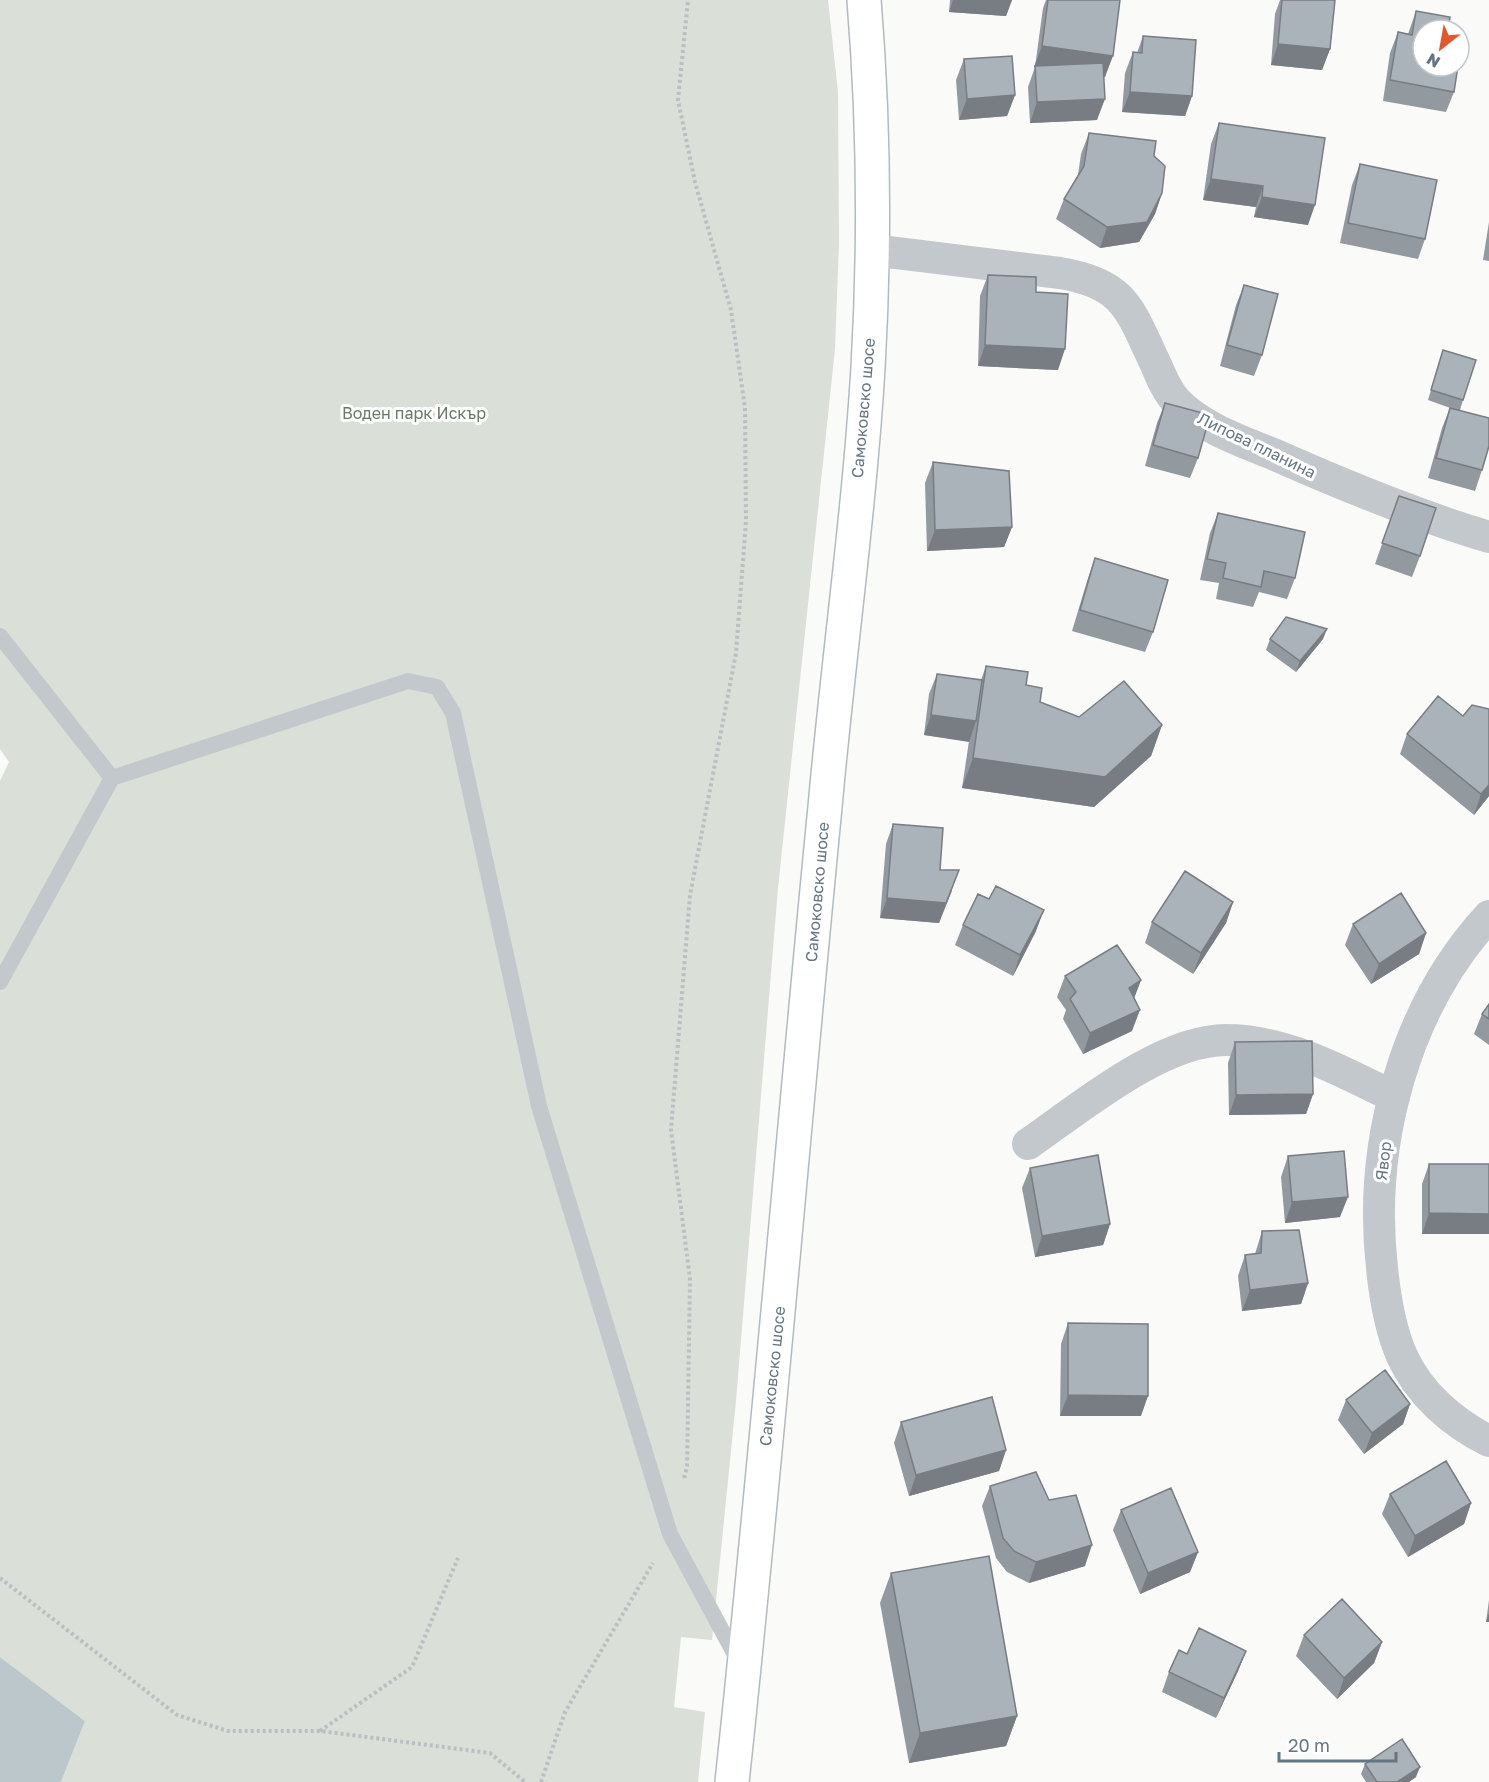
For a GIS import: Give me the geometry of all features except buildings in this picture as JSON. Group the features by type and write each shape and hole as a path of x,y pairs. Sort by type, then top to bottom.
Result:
{"main road":[{"name":"Самоковско шосе","path":"732,1782 867,369 872,250 871,79 864,0"}],"street":[{"name":"Липова планина","path":"872,250 1060,273 1083,277 1103,284 1121,297 1166,385 1177,402 1193,415 1232,436 1316,473 1439,522 1489,537"},
{"name":"Явор","path":"1489,916 1461,949 1432,1001 1405,1061 1394,1097 1380,1172 1379,1246 1386,1302 1403,1358 1419,1382 1447,1414 1489,1441"},
{"path":"1028,1143 1149,1064 1174,1053 1223,1040 1271,1045 1344,1072 1394,1097"}],"lane":[{"path":"0,636 112,778"},
{"path":"0,982 112,778 408,681 437,687 453,713 539,1106 670,1534 744,1671"}],"path":[{"path":"541,1782 565,1712 670,1534 687,1467 690,1279 671,1130 690,895 736,653 746,521 745,408 731,310 695,182 678,100 688,0"},
{"path":"320,1731 412,1667 458,1558"},
{"path":"0,1578 177,1714 228,1731 320,1731 490,1753 525,1782"}],"green space":[{"name":"Воден парк Искър","path":"0,0 828,0 838,92 839,243 835,349 778,888 736,1401 712,1640 681,1637 674,1707 705,1712 698,1782 61,1782 85,1721 0,1657 0,781 9,762 0,749"}],"shaded area":[{"path":"0,1657 85,1721 61,1782 0,1782"}]}
